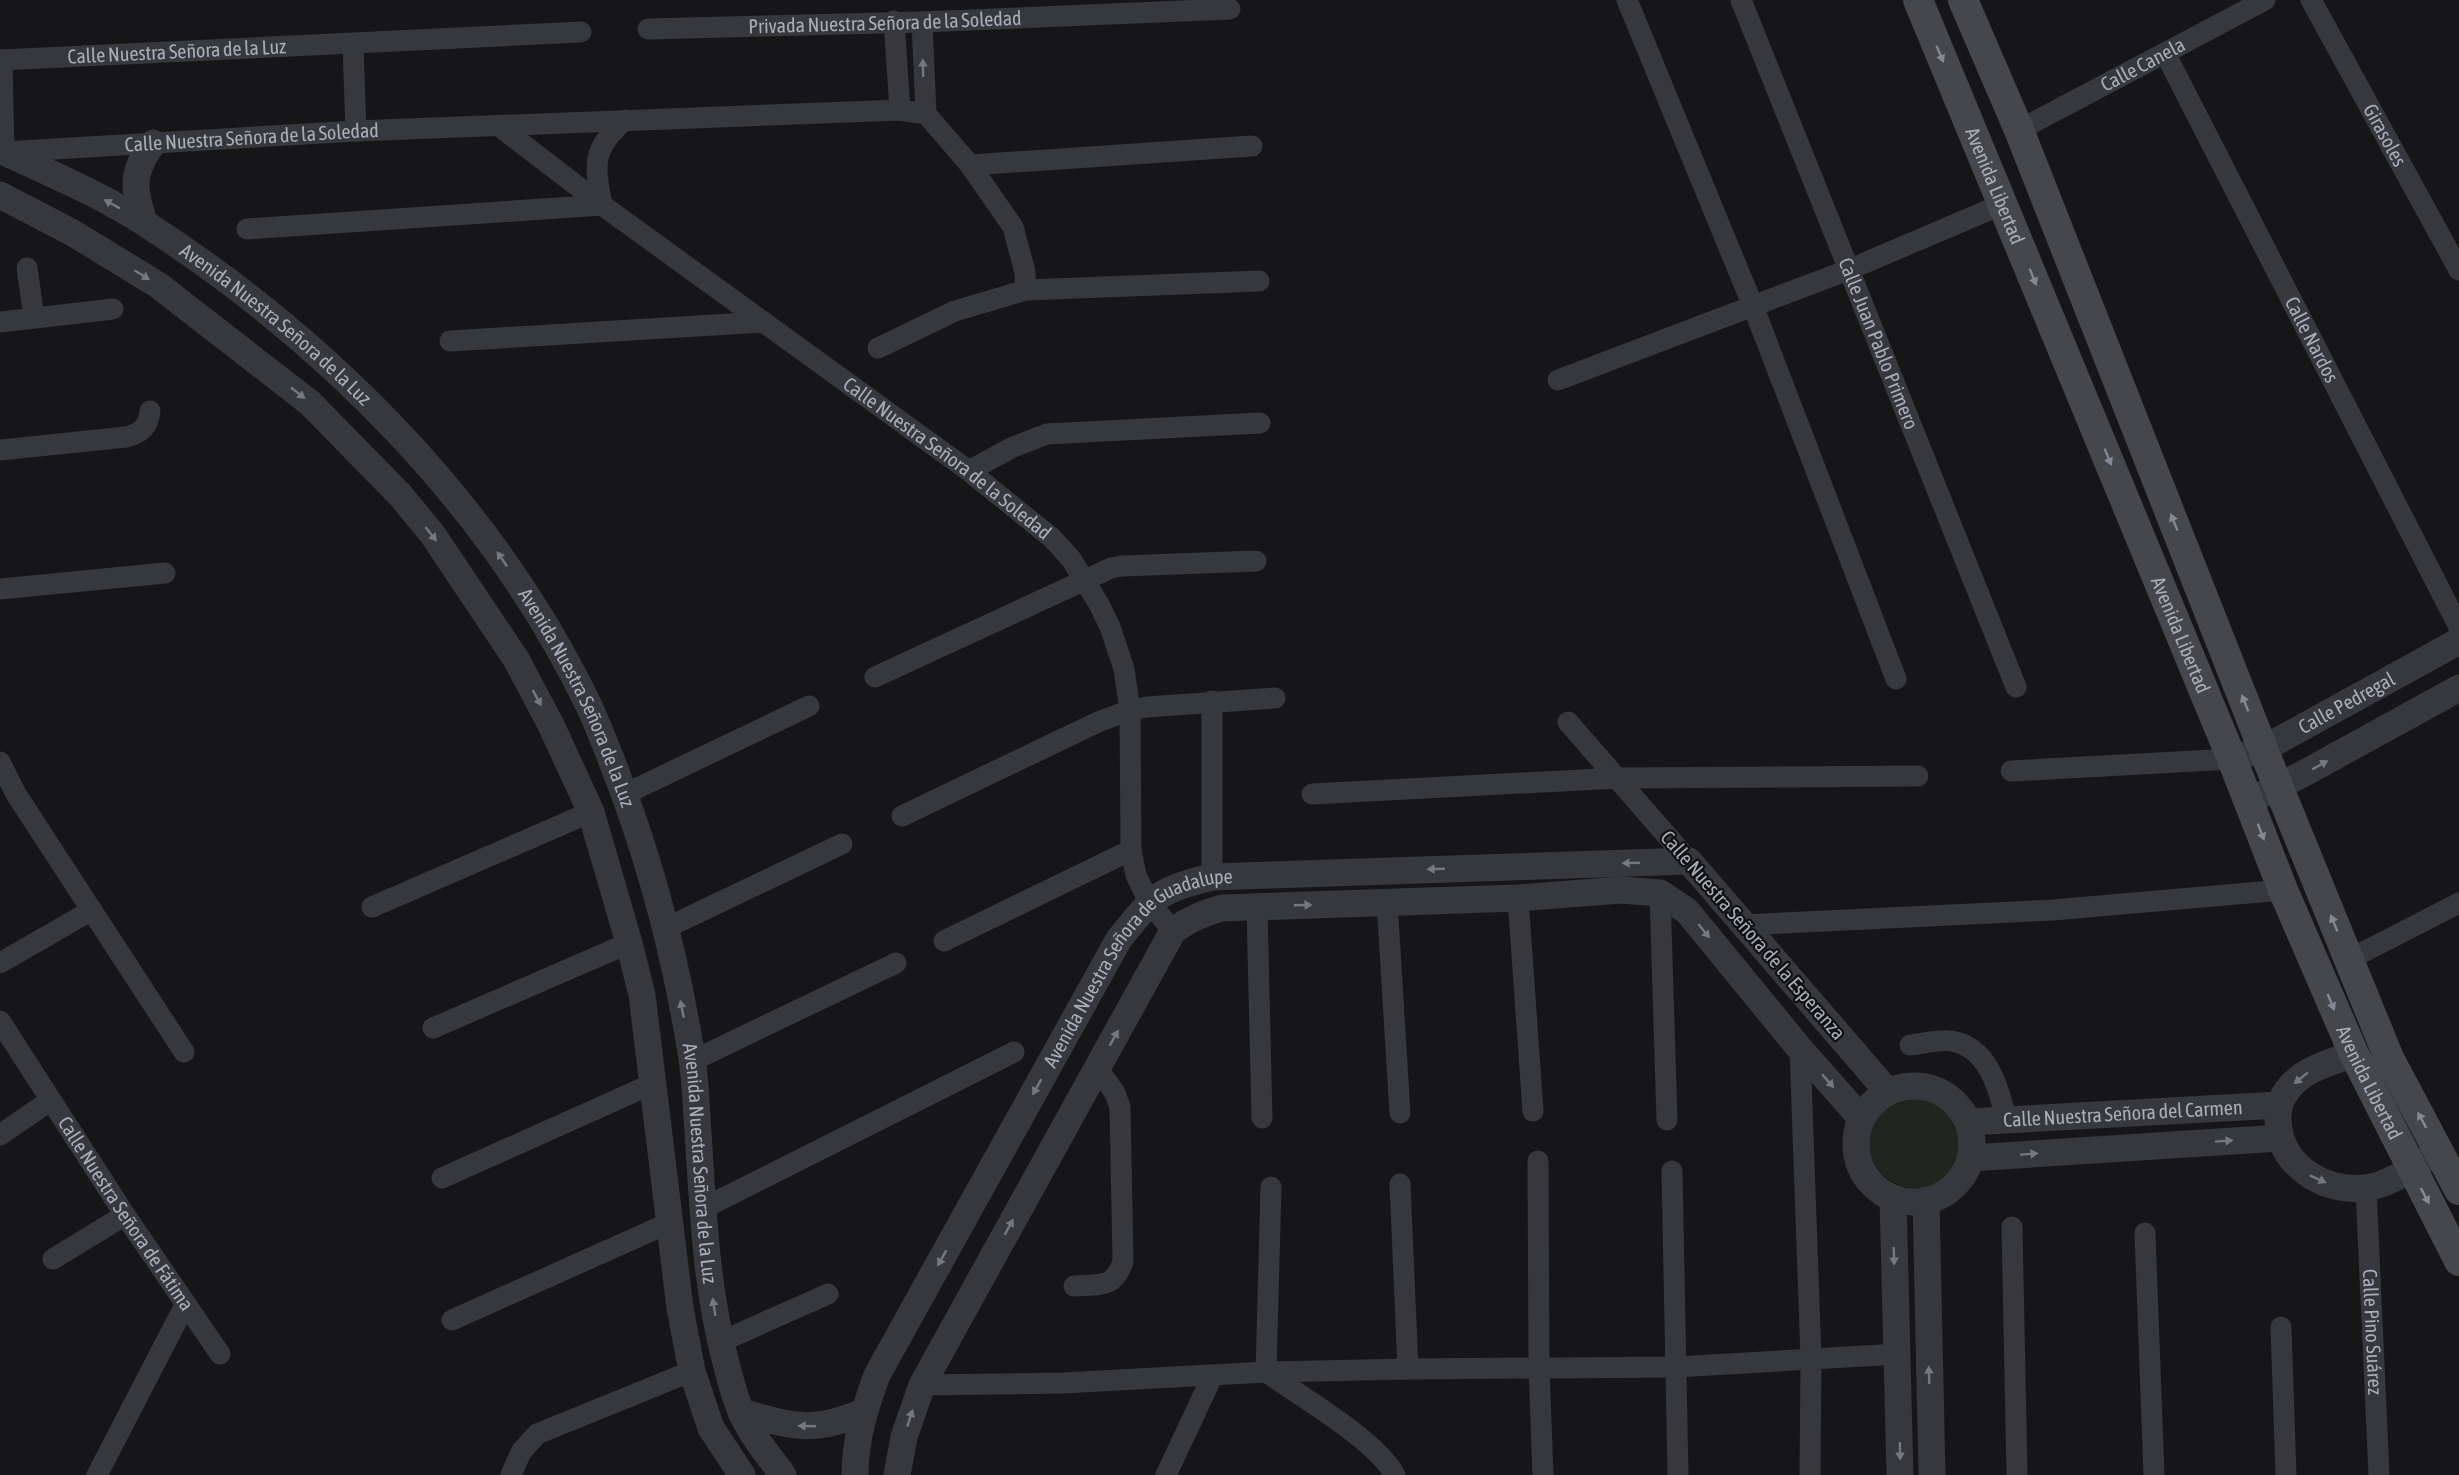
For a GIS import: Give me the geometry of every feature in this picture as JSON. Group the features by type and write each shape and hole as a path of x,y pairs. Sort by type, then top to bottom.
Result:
{"main road":[{"name":"Avenida Libertad","path":"1918,0 2232,759 2283,890 2354,1054 2459,1261"},
{"name":"Avenida Libertad","path":"1963,0 2019,130 2348,960 2389,1058 2459,1190"}],"street":[{"path":"1627,0 1753,306 1896,679"},
{"name":"Calle Juan Pablo Primero","path":"1741,0 2016,687"},
{"name":"Calle Canela","path":"2019,130 2265,0"},
{"name":"Girasoles","path":"2311,0 2459,270"},
{"name":"Privada Nuestra Señora de la Soledad","path":"648,29 922,22 1230,9"},
{"path":"894,21 900,110"},
{"path":"922,22 926,114 970,165 1013,227 1025,272 1026,290"},
{"name":"Calle Nuestra Señora de la Luz","path":"1,60 353,45 581,32"},
{"path":"353,45 357,131"},
{"name":"Calle Nardos","path":"2165,54 2459,627"},
{"path":"1,60 1,152"},
{"name":"Calle Nuestra Señora de la Soledad","path":"1,152 357,131 900,110 926,114"},
{"path":"247,229 602,205 597,180 598,156 607,136 625,120"},
{"name":"Calle Nuestra Señora de la Soledad","path":"499,126 602,205 969,471 1052,538 1084,579 1110,627 1118,649 1128,686 1130,710 1131,850 1136,875 1149,902 1173,931"},
{"path":"144,222 137,200 135,178 141,159 153,144"},
{"path":"970,165 1252,146"},
{"name":"Avenida Nuestra Señora de la Luz","path":"1,152 79,186 144,222 284,326 389,422 455,494 485,534 549,632 590,707 625,794 652,876 666,928 692,1061 712,1301 720,1342 741,1412 754,1437 783,1475"},
{"name":"Avenida Nuestra Señora de la Luz","path":"0,195 73,233 158,285 310,403 400,496 433,536 516,658 551,725 591,812 629,943 642,994 681,1308 692,1371 711,1428 742,1475"},
{"path":"1558,380 1848,270 2003,204"},
{"path":"27,268 34,317"},
{"path":"878,348 955,311 1026,290 1259,281"},
{"path":"0,322 114,309"},
{"path":"450,341 763,322"},
{"path":"258,362 284,326"},
{"path":"0,450 126,437 144,429 148,423 150,411"},
{"path":"969,471 1011,448 1047,434 1260,423"},
{"path":"875,677 1084,579 1122,566 1256,561"},
{"path":"0,589 165,573"},
{"name":"Calle Pedregal","path":"2232,759 2263,749 2459,641"},
{"name":"Calle Pedregal","path":"2249,801 2459,688"},
{"path":"902,816 1098,722 1130,710 1212,701 1275,698"},
{"path":"1212,701 1212,877"},
{"path":"625,794 809,706"},
{"name":"Calle Nuestra Señora de la Esperanza","path":"1568,722 1619,778 1888,1092"},
{"path":"2011,771 2232,759"},
{"path":"0,762 16,794 184,1052"},
{"path":"1312,794 1619,778 1918,776"},
{"path":"372,907 591,812"},
{"path":"666,928 842,844"},
{"path":"944,941 1131,850"},
{"name":"Avenida Nuestra Señora de Guadalupe","path":"855,1475 855,1455 863,1412 877,1375 1119,939 1149,902 1163,891 1212,877 1689,861"},
{"name":"Avenida Nuestra Señora de Guadalupe","path":"897,1475 904,1437 922,1384 1173,931 1188,919 1222,908 1518,898 1621,890 1660,893"},
{"path":"1744,925 2053,909 2283,890"},
{"path":"1660,893 1667,1120"},
{"name":"Calle Nuestra Señora de la Esperanza","path":"1660,893 1687,911 1861,1118"},
{"path":"1518,898 1533,1111"},
{"path":"1387,902 1400,1113"},
{"path":"2348,960 2459,903"},
{"path":"1257,907 1262,1118"},
{"path":"0,963 92,910"},
{"path":"433,1028 629,943"},
{"path":"692,1061 896,963"},
{"name":"Calle Nuestra Señora de Fátima","path":"0,1021 185,1305 96,1475"},
{"path":"1910,1045 1950,1041 1971,1047 1985,1063 1994,1080 2006,1119"},
{"path":"1800,1048 1811,1358 1810,1475"},
{"path":"704,1208 1014,1052"},
{"path":"2354,1054 2319,1066 2303,1075 2285,1094 2279,1105 2278,1123 2280,1137 2293,1162 2314,1178 2339,1187 2366,1188 2385,1181 2438,1151"},
{"path":"1074,1286 1109,1284 1117,1278 1124,1261 1120,1107 1115,1093 1097,1068"},
{"path":"442,1178 654,1083"},
{"path":"1907,1087 1926,1087 1944,1094 1959,1105 1969,1122 1972,1139 1971,1158 1965,1173 1941,1195 1914,1201 1893,1198 1876,1188 1863,1174 1856,1156 1856,1137 1861,1118 1873,1103 1888,1092 1907,1087"},
{"path":"0,1135 51,1100"},
{"name":"Calle Nuestra Señora del Carmen","path":"1969,1122 2279,1105"},
{"name":"Calle Nuestra Señora del Carmen","path":"1971,1158 2280,1137"},
{"path":"1538,1161 1539,1367 1543,1475"},
{"path":"1672,1171 1678,1475"},
{"path":"1400,1184 1408,1369"},
{"path":"1266,1372 1271,1187"},
{"name":"Calle Pino Suárez","path":"2366,1188 2379,1475"},
{"path":"1893,1198 1900,1475"},
{"path":"1926,1200 1932,1475"},
{"path":"53,1259 125,1215"},
{"path":"452,1320 671,1222"},
{"path":"2012,1227 2017,1475"},
{"path":"2145,1233 2154,1475"},
{"path":"720,1342 828,1294"},
{"path":"185,1305 220,1354"},
{"path":"2281,1327 2286,1475"},
{"path":"922,1384 1063,1383 1212,1377 1266,1372 1676,1366 1898,1354"},
{"path":"511,1475 521,1452 537,1434 692,1371"},
{"path":"1266,1372 1368,1444 1390,1466 1395,1475"},
{"path":"1166,1475 1212,1377"},
{"path":"741,1412 788,1426 818,1426 840,1422 863,1412"}],"shaded area":[{"path":"1915,1096 1933,1100 1947,1110 1957,1124 1961,1142 1957,1160 1947,1174 1933,1184 1915,1188 1897,1184 1883,1174 1873,1160 1869,1142 1873,1124 1883,1110 1897,1100"}]}
